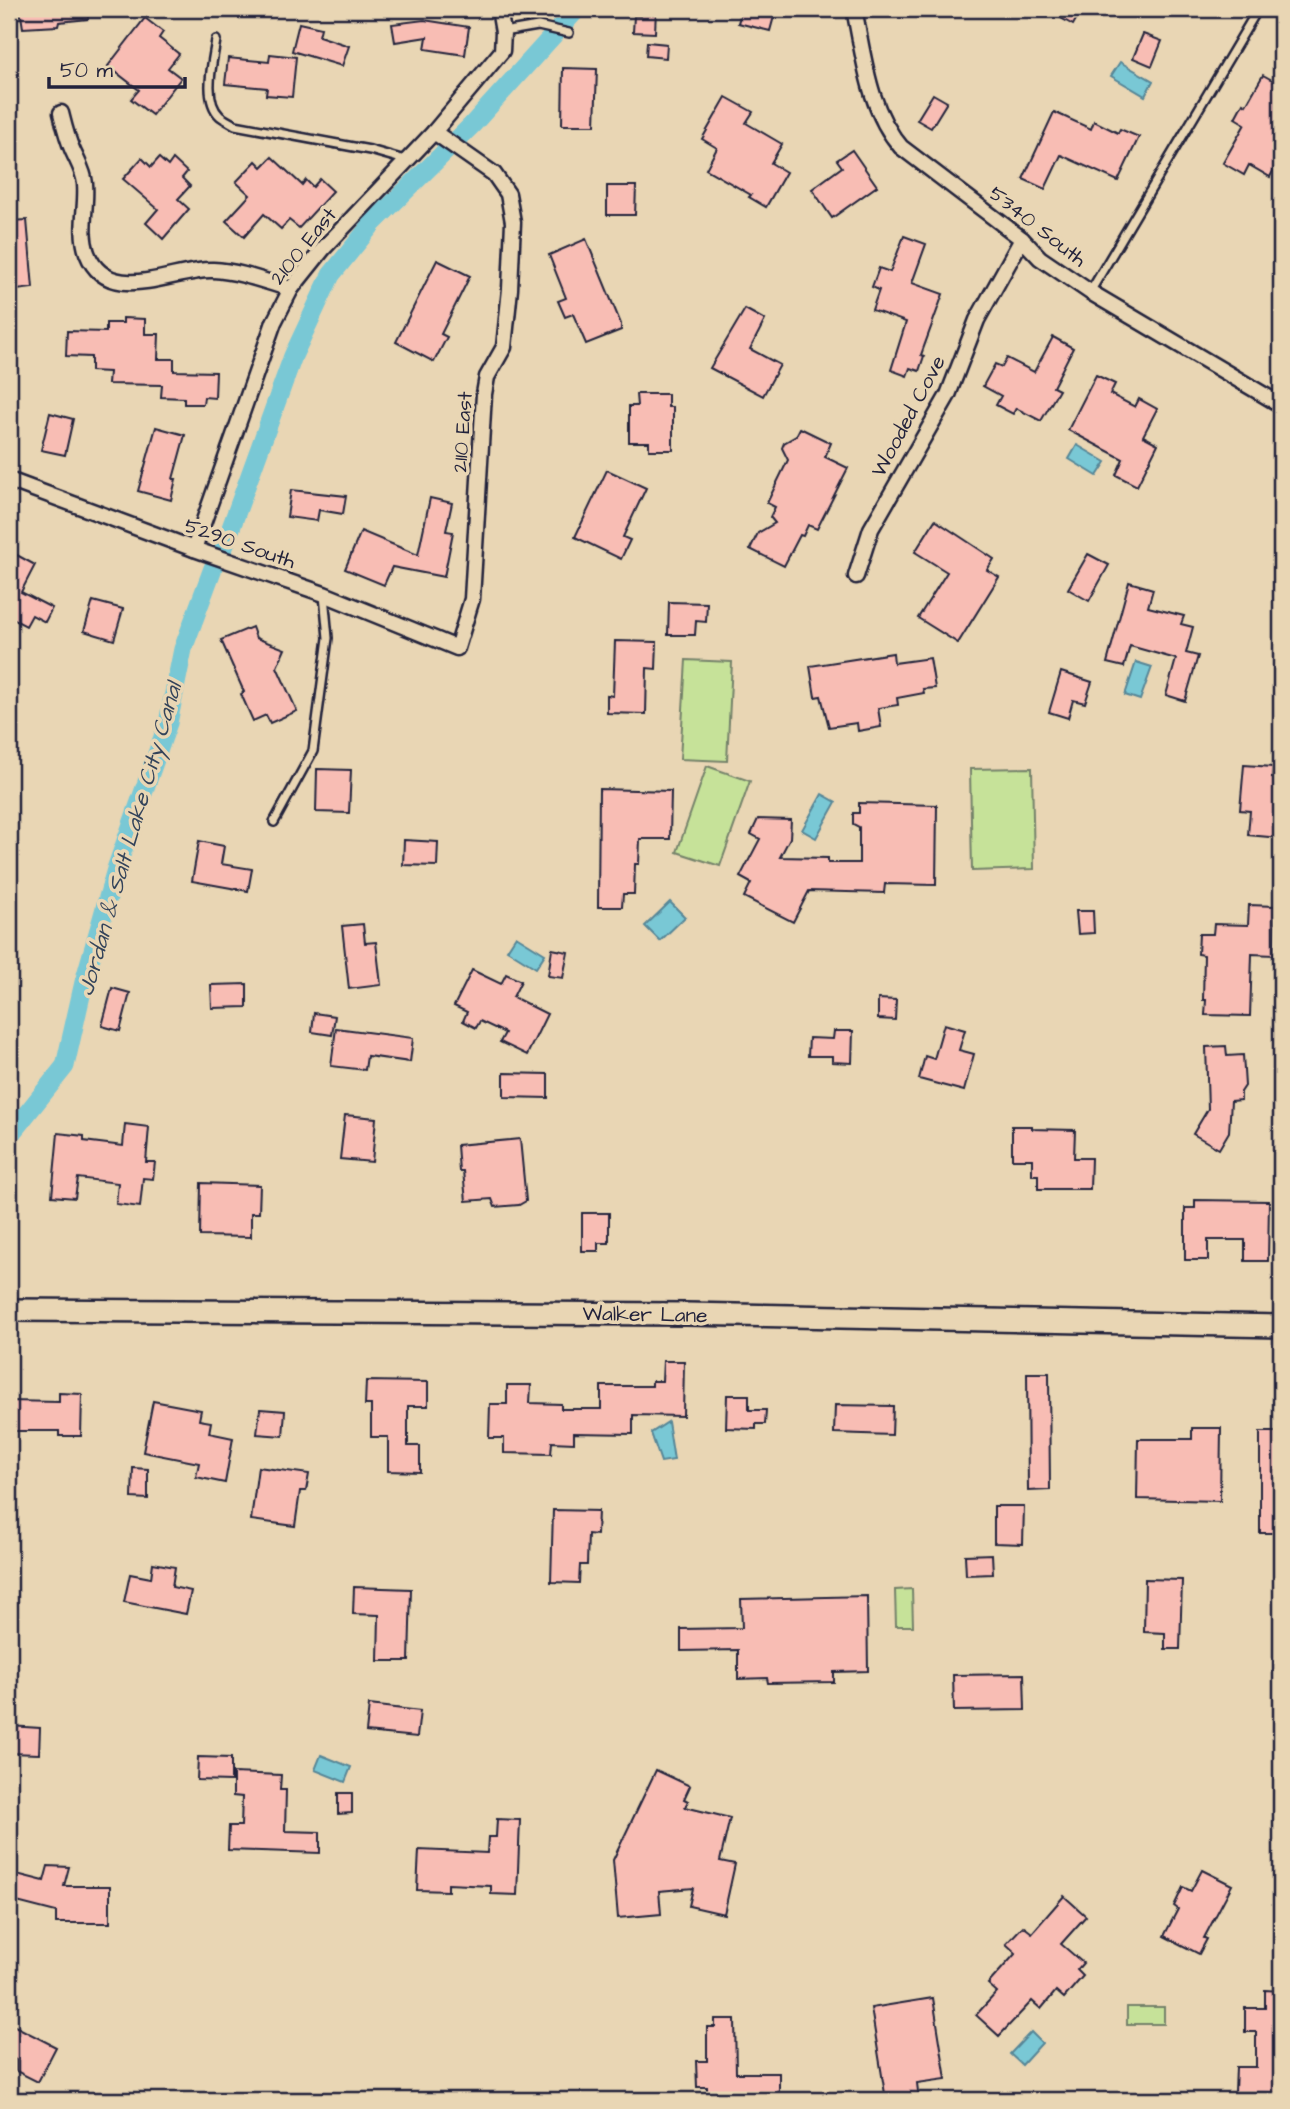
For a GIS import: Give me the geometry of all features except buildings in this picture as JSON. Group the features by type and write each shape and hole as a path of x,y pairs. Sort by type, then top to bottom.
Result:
{"street":[{"name":"2100 East","path":"194,549 274,322 291,289 323,249 405,160 439,135 502,51 503,32 499,9"},
{"name":"5340 South","path":"854,9 872,92 883,123 890,134 920,162 1022,239 1040,258 1090,292 1281,405"},
{"path":"61,113 85,181 85,243 95,266 105,275 120,281 141,283 214,270 291,289"},
{"name":"2110 East","path":"439,135 495,174 508,194 513,222 510,289 503,347 487,377 484,394 472,599 457,648"},
{"name":"Wooded Cove","path":"856,576 871,529 948,395 977,320 1022,239"},
{"name":"5290 South","path":"9,480 324,594 457,648"},
{"name":"Walker Lane","path":"9,1310 687,1314 1281,1326"}],"lane":[{"path":"1090,292 1258,9"},
{"path":"503,32 538,26 569,33"},
{"path":"216,40 210,80 213,104 219,115 235,125 370,150 405,160"},
{"path":"274,822 313,751 328,639 324,594"}],"green space":[{"path":"686,660 732,662 727,761 680,759"},
{"path":"707,766 750,781 720,866 677,852"},
{"path":"1032,768 1034,869 972,871 970,769"},
{"path":"912,1589 913,1626 896,1626 895,1590"},
{"path":"1127,2007 1164,2007 1164,2024 1127,2024"}],"water":[{"path":"1120,62 1153,81 1145,96 1111,76"},
{"path":"1077,445 1106,462 1097,476 1069,459"},
{"path":"1136,662 1152,667 1140,700 1125,695"},
{"path":"822,794 836,802 816,838 802,830"},
{"path":"670,902 685,917 660,941 645,926"},
{"path":"516,936 545,954 536,968 507,950"},
{"path":"668,1422 674,1460 661,1462 651,1433"},
{"path":"321,1755 351,1767 345,1782 315,1770"},
{"path":"1031,2032 1042,2043 1022,2065 1010,2054"}],"waterway":[{"name":"Jordan & Salt Lake City Canal","path":"223,550 293,356 331,275 373,223 472,125 577,9"},
{"name":"Jordan & Salt Lake City Canal","path":"9,1136 65,1066 84,982 116,869 168,723 183,649 213,568"}]}
